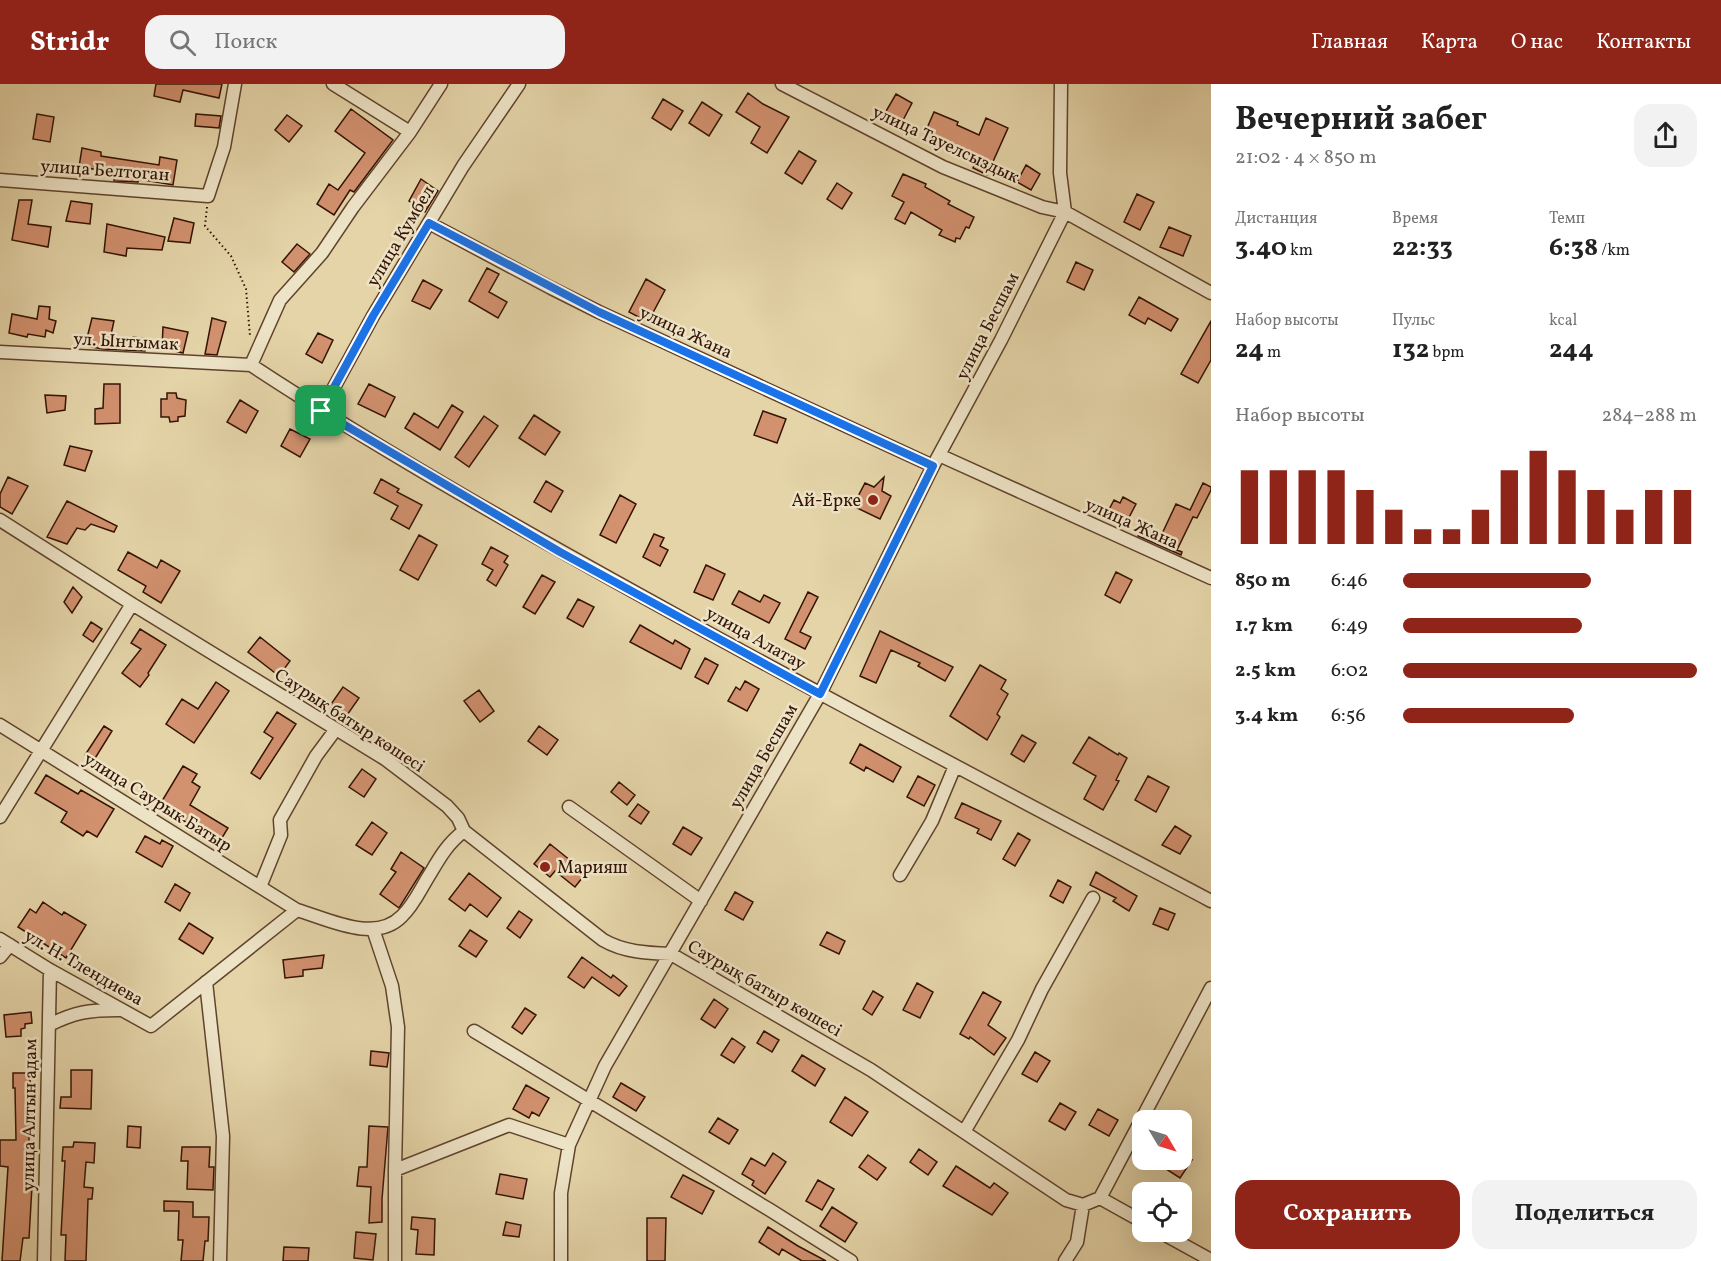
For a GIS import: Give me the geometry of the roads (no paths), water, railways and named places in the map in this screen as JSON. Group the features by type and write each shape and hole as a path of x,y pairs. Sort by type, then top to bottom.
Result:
{"street":[{"name":"улица Белтоган","path":"0,180 208,195 224,147 235,84"},
{"path":"333,84 410,132"},
{"path":"251,365 280,300 322,254 353,207 410,132 441,84"},
{"name":"улица Кумбел","path":"321,411 373,316 463,166 519,84"},
{"name":"улица Тауелсыздык","path":"782,84 943,166 1042,207 1065,212 1211,293"},
{"path":"1061,84 1060,173 1065,212"},
{"name":"улица Бесшам","path":"561,1261 561,1193 569,1145 610,1057 820,694 936,460 1001,339 1065,212"},
{"name":"улица Жана","path":"429,223 599,312 1211,578"},
{"name":"ул. Ынтымак","path":"0,352 251,365"},
{"name":"улица Алатау","path":"251,365 321,411 560,552 820,694 1211,901"},
{"name":"Саурық батыр көшесі","path":"0,520 385,759 447,807 458,818 464,831 603,940 617,948 671,954 872,1070 1066,1200 1083,1205"},
{"path":"0,817 132,604"},
{"name":"улица Саурык Батыр","path":"0,725 297,910 358,928 373,929"},
{"path":"260,887 281,835 280,820 316,756 336,729"},
{"path":"900,875 932,821 955,766"},
{"path":"569,807 701,901"},
{"path":"395,1261 394,1170 398,1027 392,986 373,929 387,926 400,919 410,907 444,850 464,831"},
{"path":"964,1132 1018,1040 1042,989 1093,898"},
{"path":"220,1261 223,1136 206,982 297,910"},
{"path":"0,957 5,942"},
{"name":"ул. Н. Тлендиева","path":"5,942 50,970 151,1026 206,982"},
{"name":"улица Алтын адам","path":"44,1261 50,970"},
{"path":"1065,1261 1077,1242 1083,1205 1100,1198 1211,988"},
{"path":"49,1025 71,1014 96,1010 122,1010"},
{"path":"474,1031 760,1203 851,1261"},
{"path":"394,1170 509,1125 569,1145"},
{"path":"1100,1198 1132,1216"},
{"path":"1178,1242 1211,1260"}],"place":[{"name":"Ай-Ерке","path":"873,500"},
{"name":"Марияш","path":"545,867"}]}
